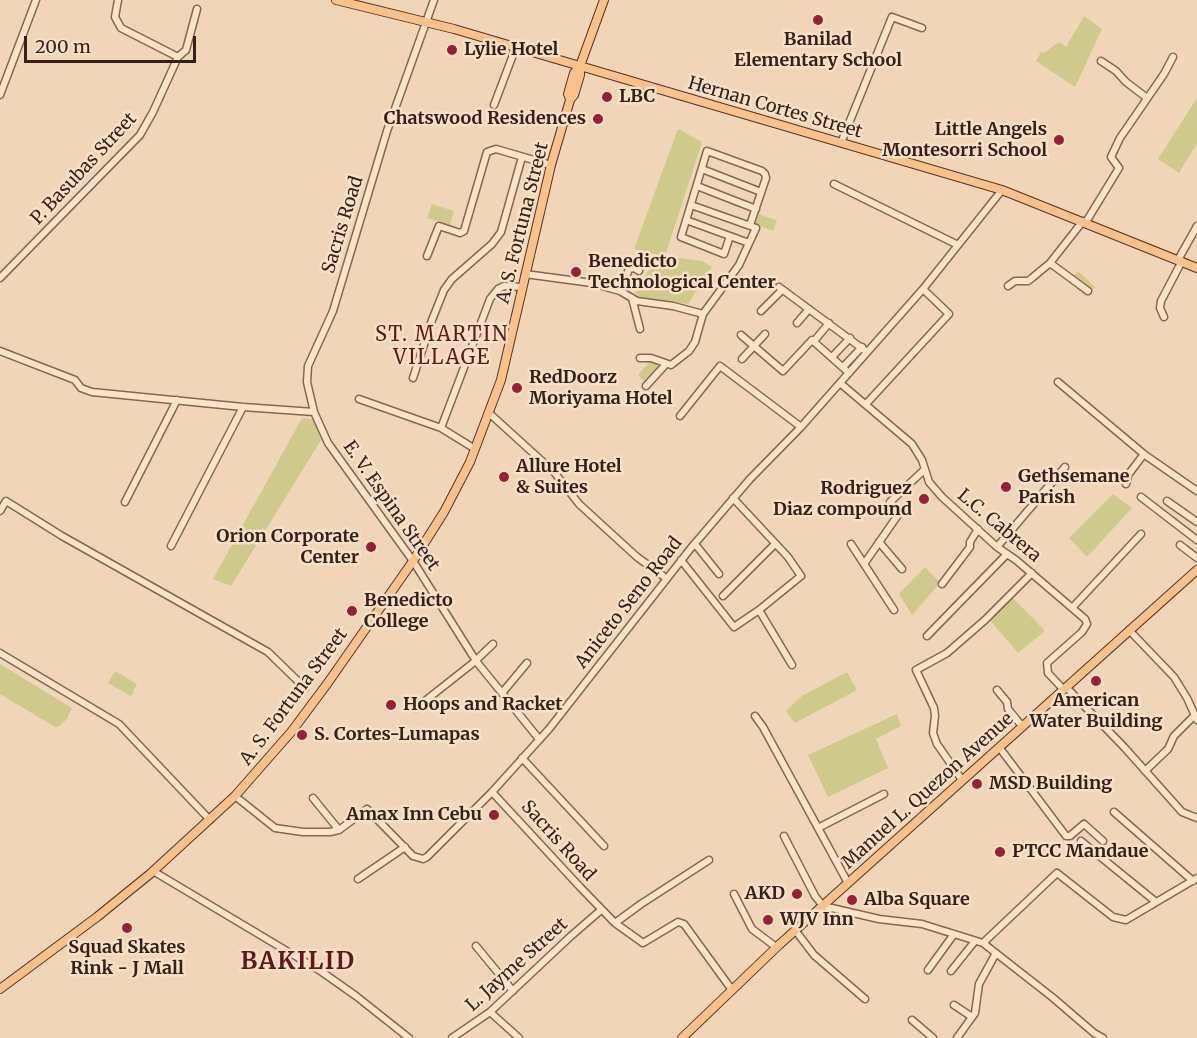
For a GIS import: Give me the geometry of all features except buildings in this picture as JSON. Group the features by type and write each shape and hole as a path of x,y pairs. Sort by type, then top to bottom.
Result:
{"main road":[{"name":"Hernan Cortes Street","path":"336,0 428,22 516,47 1002,190 1197,268"},
{"name":"A. S. Fortuna Street","path":"0,989 97,917 153,871 235,796 292,731 412,561 453,496 475,449 501,380 551,165 570,99 568,94 574,73 580,66 604,0"},
{"name":"Manuel L. Quezon Avenue","path":"682,1038 776,947 1197,570"}],"street":[{"path":"0,95 36,0"},
{"path":"118,0 115,17 121,28 178,57"},
{"name":"Sacris Road","path":"324,435 314,412 308,382 308,366 333,311 387,131 434,0"},
{"name":"P. Basubas Street","path":"0,278 141,135 178,57 186,50 197,9"},
{"path":"841,143 892,17 922,27"},
{"path":"494,105 516,47"},
{"path":"1008,286 1015,281 1029,281 1050,263 1085,222 1119,168 1111,156 1120,138 1173,57"},
{"path":"1101,62 1116,71 1147,98"},
{"path":"427,256 439,226 460,233 464,231 487,152 496,149 551,165"},
{"path":"730,236 724,255 681,237 707,151 762,171 766,178 750,225"},
{"path":"414,378 444,290 452,279 492,244 501,232 522,157"},
{"path":"702,169 761,192"},
{"path":"834,184 958,245"},
{"path":"697,186 756,209"},
{"name":"Aniceto Seno Road","path":"339,830 367,809 413,856 423,859 426,857 492,792 539,739 588,680 666,578 733,498 840,383 846,370 865,349 923,289 1002,190"},
{"path":"640,358 651,358 671,365 689,351 695,342 703,314 739,265 756,228 691,205"},
{"path":"686,220 749,243"},
{"path":"1164,317 1160,308 1161,301 1197,226"},
{"path":"1050,263 1088,291"},
{"path":"620,291 629,269 634,268 639,271"},
{"path":"525,274 592,283 620,291 632,298 703,314"},
{"path":"441,428 490,299 498,289 504,286 522,287"},
{"path":"761,311 780,289 865,349"},
{"path":"866,404 949,314 923,289"},
{"path":"632,298 640,329"},
{"path":"797,323 809,309"},
{"path":"814,340 830,323"},
{"path":"742,359 765,334"},
{"path":"741,335 783,371 812,340 846,370"},
{"path":"832,357 850,338"},
{"path":"0,351 75,380 81,388 92,392 314,412"},
{"path":"646,386 666,364"},
{"path":"680,416 720,366 801,427"},
{"path":"1058,382 1144,454 1197,491"},
{"name":"L.C. Cabrera","path":"840,383 912,444 920,454 929,482 942,497 997,547 1032,573 1085,619 1087,624 1082,632 1050,660 1047,668 1050,676 1064,688"},
{"path":"359,399 441,428 475,449"},
{"path":"125,502 177,400"},
{"path":"171,546 243,407"},
{"path":"489,413 554,472 579,504 637,557 666,578"},
{"name":"E. V. Espina Street","path":"324,435 412,561 476,661 539,739"},
{"path":"1126,484 1128,475 1144,454"},
{"path":"997,547 1065,467"},
{"path":"864,564 898,515 898,511 890,502 924,470"},
{"path":"1141,497 1197,540"},
{"path":"681,560 731,626 736,626 759,610 801,576 788,557 733,498"},
{"path":"0,511 6,501 62,536 268,652 305,688"},
{"path":"1167,501 1197,522"},
{"path":"942,584 970,547 970,542 978,529"},
{"path":"1072,608 1141,534"},
{"path":"879,542 902,569"},
{"path":"695,544 719,574"},
{"path":"723,596 775,544"},
{"path":"851,544 894,610"},
{"path":"1180,545 1197,558"},
{"path":"927,636 1007,554"},
{"path":"962,780 937,744 933,733 934,708 916,670 947,653 985,620 1032,573"},
{"path":"759,610 792,665"},
{"path":"1129,630 1174,677 1196,718 1174,736 1168,749 1145,771"},
{"path":"416,708 476,661 493,644"},
{"path":"0,653 119,724 210,820"},
{"path":"502,693 527,663"},
{"path":"1064,688 1182,812 1197,818"},
{"path":"998,690 1007,702 1008,709 1022,726"},
{"path":"755,716 848,883"},
{"path":"999,747 1066,836 1070,836 1084,824 1103,841"},
{"path":"522,758 604,846"},
{"name":"Sacris Road","path":"492,792 615,923 643,943 678,922 684,924 732,990"},
{"path":"818,828 884,794"},
{"path":"235,796 278,829 303,832 339,830 313,798"},
{"path":"983,943 1057,873 1113,917 1126,920 1195,879 1114,812"},
{"path":"784,836 815,896 823,906 879,919 922,924 983,943 1094,1034 1103,1038"},
{"path":"1081,840 1156,902"},
{"path":"358,879 405,847"},
{"path":"615,923 640,904 709,860"},
{"path":"153,871 322,972 409,1038"},
{"path":"734,894 752,929 776,947"},
{"name":"L. Jayme Street","path":"452,1038 490,1012 601,910"},
{"path":"795,930 814,956 865,999"},
{"path":"928,970 954,934"},
{"path":"951,972 975,940"},
{"path":"476,946 513,991"},
{"path":"957,1038 975,1012 979,984 996,953"},
{"path":"954,1005 972,1017"},
{"path":"490,1012 519,1038"},
{"path":"912,1020 933,1038"}],"shaded area":[{"path":"1084,16 1102,29 1075,87 1036,61 1041,52 1044,53 1059,42 1066,47"},
{"path":"1197,98 1197,143 1179,173 1158,159"},
{"path":"678,129 702,142 665,256 702,261 712,267 688,304 640,297 635,293 658,255 634,249"},
{"path":"432,204 454,211 450,225 427,218"},
{"path":"759,214 777,221 773,231 755,224"},
{"path":"1078,271 1095,287 1086,297 1069,281"},
{"path":"651,360 659,368 645,383 638,375"},
{"path":"302,418 314,420 321,440 231,586 213,579"},
{"path":"1113,494 1132,508 1087,557 1069,538"},
{"path":"925,567 940,583 912,615 899,594"},
{"path":"1012,597 1045,631 1018,653 989,619"},
{"path":"0,664 72,708 67,719 55,727 0,694"},
{"path":"115,671 137,684 131,696 108,683"},
{"path":"847,672 857,690 795,723 786,711 802,696"},
{"path":"897,714 901,726 876,739 888,768 828,797 808,755"}],"place":[{"name":"Banilad Elementary School","path":"818,20"},
{"name":"Lylie Hotel","path":"452,50"},
{"name":"LBC","path":"607,97"},
{"name":"Chatswood Residences","path":"598,119"},
{"name":"Little Angels Montesorri School","path":"1059,140"},
{"name":"Benedicto Technological Center","path":"576,272"},
{"name":"RedDoorz Moriyama Hotel","path":"517,388"},
{"name":"Allure Hotel & Suites","path":"504,477"},
{"name":"Gethsemane Parish","path":"1006,487"},
{"name":"Rodriguez Diaz compound","path":"924,499"},
{"name":"Orion Corporate Center","path":"371,547"},
{"name":"Benedicto College","path":"352,611"},
{"name":"American Water Building","path":"1096,681"},
{"name":"Hoops and Racket","path":"391,705"},
{"name":"S. Cortes-Lumapas","path":"302,735"},
{"name":"MSD Building","path":"977,784"},
{"name":"Amax Inn Cebu","path":"494,815"},
{"name":"PTCC Mandaue","path":"1000,852"},
{"name":"AKD","path":"797,894"},
{"name":"Alba Square","path":"852,900"},
{"name":"WJV Inn","path":"768,920"},
{"name":"Squad Skates Rink - J Mall","path":"127,928"}],"district":[{"name":"ST. MARTIN VILLAGE","path":"442,346"},
{"name":"BAKILID","path":"298,962"}]}
